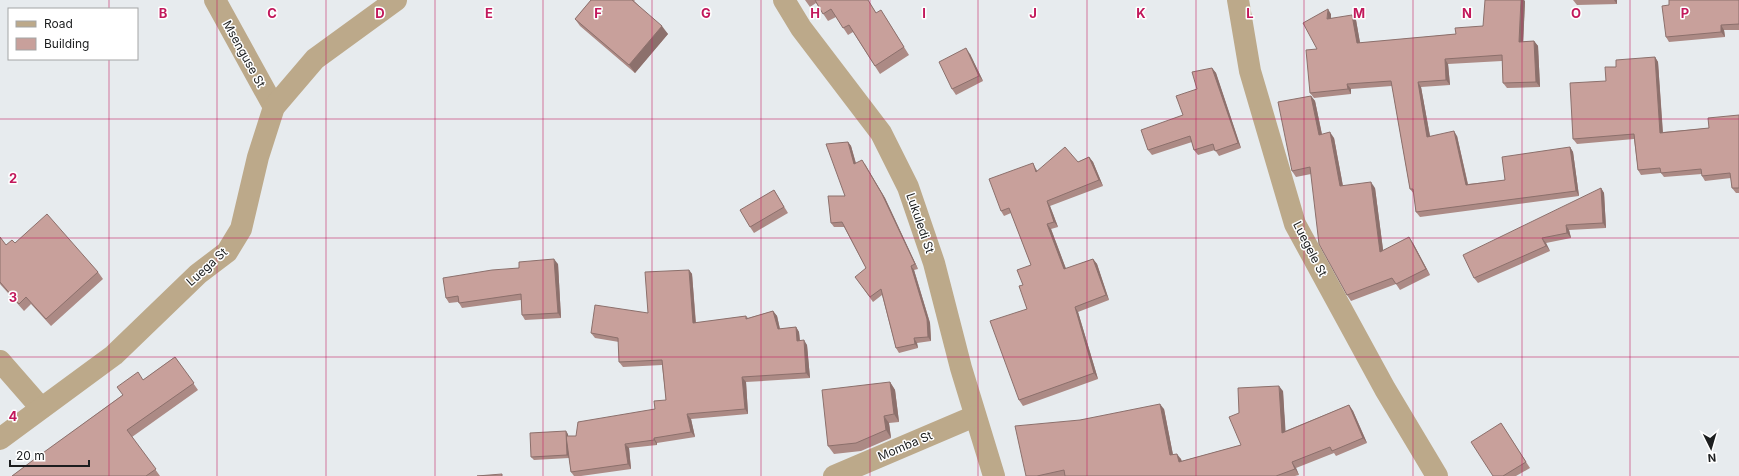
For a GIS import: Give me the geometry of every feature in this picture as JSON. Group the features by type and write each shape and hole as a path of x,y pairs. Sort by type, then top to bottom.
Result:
{"street":[{"name":"Msenguse St","path":"215,0 274,107"},
{"name":"Luega St","path":"0,439 114,355 198,274 227,252 241,229 258,157 274,107 315,59 396,0"},
{"name":"Lukuledi St","path":"784,0 801,28 881,133 908,187 934,263 975,416 994,476"},
{"name":"Luegele St","path":"1238,0 1250,71 1295,224 1385,389 1437,476"},
{"path":"0,360 41,408"},
{"name":"Momba St","path":"834,476 975,416"}],"building":[{"path":"591,0 632,0 662,26 629,65 575,19"},
{"path":"815,0 868,0 876,13 881,10 904,47 875,66 849,25 843,28 831,9 823,14"},
{"path":"1485,0 1521,0 1519,42 1534,41 1536,82 1503,83 1502,55 1445,59 1446,80 1418,82 1427,137 1454,131 1466,185 1505,180 1502,157 1570,147 1576,191 1416,212 1413,189 1410,189 1391,81 1347,84 1348,89 1310,93 1306,50 1317,49 1303,23 1328,9 1327,19 1352,15 1357,43 1456,34 1455,28 1483,26"},
{"path":"1669,0 1739,0 1739,24 1721,25 1721,32 1666,37 1662,6 1669,5"},
{"path":"966,48 979,76 952,89 939,62"},
{"path":"1655,57 1660,133 1709,128 1708,118 1739,115 1739,188 1732,188 1730,173 1702,176 1701,169 1661,173 1660,168 1638,170 1634,134 1573,139 1570,83 1606,81 1605,67 1616,67 1616,60"},
{"path":"1212,68 1238,143 1215,151 1213,144 1194,150 1190,136 1148,150 1141,130 1183,115 1176,96 1197,89 1192,72"},
{"path":"1311,96 1319,135 1330,132 1340,186 1371,182 1380,252 1409,237 1426,269 1396,284 1392,278 1347,295 1319,244 1310,167 1292,171 1278,102"},
{"path":"848,142 854,164 862,160 882,194 915,264 911,266 927,319 928,337 914,338 915,344 896,348 881,289 870,297 855,277 866,268 842,222 831,223 828,196 845,196 826,144"},
{"path":"1065,147 1078,162 1089,157 1099,180 1047,201 1054,222 1047,224 1064,269 1093,259 1106,295 1075,307 1094,373 1019,400 990,321 1027,309 1019,286 1023,285 1017,270 1031,265 1009,208 1001,211 989,179 1033,163 1036,172"},
{"path":"1601,188 1603,223 1566,225 1567,233 1542,238 1546,246 1474,278 1463,255"},
{"path":"774,190 784,207 750,227 740,210"},
{"path":"47,214 98,272 46,319 26,297 19,304 0,282 0,237 6,245 12,240 15,243"},
{"path":"554,259 558,313 522,315 521,294 459,303 458,296 446,298 443,278 492,270 519,268 519,262"},
{"path":"689,270 693,323 746,316 746,319 773,311 778,329 796,327 797,341 804,340 806,373 742,377 745,409 687,414 691,432 654,438 654,440 625,444 628,464 571,472 566,436 576,436 578,422 655,409 654,401 666,400 662,360 619,362 618,338 591,333 595,305 648,313 645,272"},
{"path":"175,357 194,383 127,430 156,469 146,476 12,476 123,395 117,387 138,372 143,380"},
{"path":"890,382 894,414 884,416 886,430 856,443 828,446 822,390"},
{"path":"1279,386 1282,433 1349,405 1363,438 1332,451 1330,447 1292,462 1295,469 1276,476 1065,476 1064,470 1037,476 1026,476 1015,426 1080,420 1160,404 1170,455 1177,454 1179,462 1241,445 1229,417 1239,413 1238,388"},
{"path":"1501,423 1526,462 1503,476 1493,476 1471,442"},
{"path":"566,431 567,455 531,457 530,433"},
{"path":"502,474 502,476 477,476"}]}
